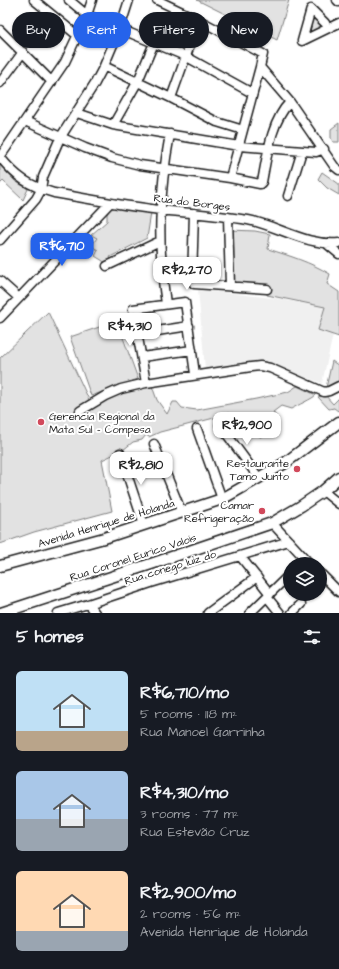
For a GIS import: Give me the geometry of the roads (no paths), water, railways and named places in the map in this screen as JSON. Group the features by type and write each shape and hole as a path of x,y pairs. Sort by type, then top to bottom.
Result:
{"main road":[{"name":"Avenida Henrique de Holanda","path":"0,566 144,525 222,499 285,463 339,422"},
{"name":"Rua Coronel Eurico Valois","path":"1,613 123,574 272,523 302,506 339,477"}],"street":[{"path":"34,0 73,32"},
{"path":"69,0 83,12"},
{"path":"88,12 92,0"},
{"path":"125,12 129,0"},
{"path":"157,0 182,12"},
{"path":"325,23 312,9 302,41 339,23"},
{"path":"209,25 263,54 230,178"},
{"path":"0,30 52,82"},
{"path":"0,157 52,82 73,46"},
{"path":"0,240 36,199 43,177 60,138 95,83 112,48"},
{"path":"113,125 138,81 152,48"},
{"path":"166,48 185,56 252,93"},
{"path":"171,98 188,48"},
{"path":"0,83 23,52"},
{"path":"104,66 138,81 217,122 242,130"},
{"path":"260,67 290,102 334,166 339,170"},
{"path":"25,122 60,138 112,158 140,165 230,178 260,184 262,182 269,148 279,115 290,102"},
{"path":"77,113 113,125 239,146 316,152 323,148"},
{"path":"166,304 162,274 160,210 164,169 170,134"},
{"path":"288,196 302,151"},
{"name":"Rua do Borges","path":"0,157 16,176 40,190 54,194 160,210 228,217 254,222 298,237 327,244 339,243"},
{"path":"0,318 110,203"},
{"path":"194,213 192,280 194,284 267,289"},
{"path":"228,217 230,286"},
{"path":"107,266 160,241"},
{"path":"327,244 339,254"},
{"path":"0,281 19,298"},
{"path":"146,383 133,309 185,302 196,374"},
{"path":"138,334 189,326"},
{"path":"142,357 192,350"},
{"path":"80,411 105,396 146,383 196,374 260,366 270,368 324,392 339,386"},
{"path":"220,425 259,478"},
{"path":"197,429 222,499"},
{"path":"154,444 182,513"},
{"path":"120,453 144,525"},
{"path":"323,491 339,504"},
{"path":"272,523 302,557"},
{"name":"Rua conego luiz do","path":"58,613 289,541"},
{"path":"240,556 280,613"},
{"path":"208,613 256,577"},
{"path":"327,580 339,592"},
{"path":"250,613 283,581"},
{"path":"88,604 95,613"},
{"path":"292,613 301,604"}],"place":[{"name":"Gerencia Regional da Mata Sul - Compesa","path":"41,422"},
{"name":"Restaurante Tamo Junto","path":"297,469"},
{"name":"Camar Refrigeração","path":"262,511"}]}
